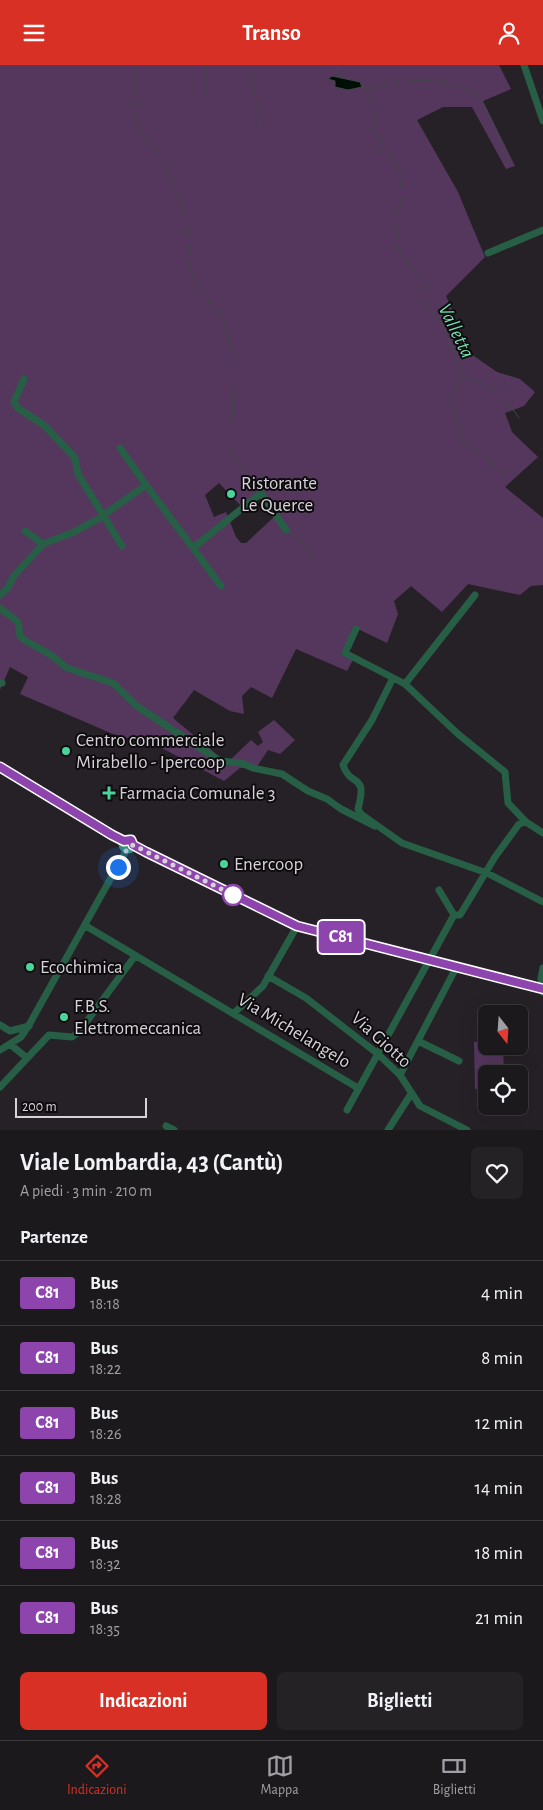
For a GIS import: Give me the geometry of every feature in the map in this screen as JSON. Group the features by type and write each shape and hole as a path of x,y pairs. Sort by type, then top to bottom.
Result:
{"main road":[{"path":"0,767 128,845 297,926 543,990"}],"street":[{"path":"524,65 543,121"},
{"path":"488,253 543,229"},
{"path":"24,379 14,402 18,408 45,426 76,458 78,474 122,546"},
{"path":"120,448 221,586"},
{"path":"0,595 7,589 14,576 43,544 74,532 146,485"},
{"path":"193,548 261,493 286,530"},
{"path":"25,531 43,544"},
{"path":"405,684 475,595"},
{"path":"0,608 18,622 19,634 26,641 51,655 67,668 113,683 138,707 214,757 227,763 241,763 253,768 282,774 308,791 327,799 340,809 375,826 402,843 487,873 543,902"},
{"path":"356,629 346,653 405,684 458,734 505,772 508,803 526,822 543,833"},
{"path":"375,826 358,809 363,791 362,786 344,765 372,720 393,678"},
{"path":"487,873 510,835 520,824 526,822"},
{"path":"0,1050 11,1045 29,1025 86,926 128,845"},
{"name":"Via Michelangelo","path":"86,926 358,1089 428,959 454,915 460,915 487,873"},
{"path":"439,890 454,915"},
{"path":"234,1013 263,986 297,926"},
{"path":"0,1087 49,1035 72,1037 79,1032 136,956"},
{"path":"400,1075 456,966"},
{"path":"543,968 541,978 543,990"},
{"name":"Via Giotto","path":"268,976 306,999 378,1054 400,1075 420,1106 467,1130"},
{"path":"3,1027 16,1030 29,1025"},
{"path":"3,1027 11,1037 11,1045"},
{"path":"418,1041 459,1061"},
{"path":"0,1042 11,1045 27,1059"},
{"path":"347,1110 358,1089"},
{"path":"388,1130 411,1094"},
{"path":"166,1127 174,1130"}],"shaded area":[{"path":"0,65 499,65 511,89 483,101 515,166 506,169 472,107 443,107 417,120 458,192 485,257 446,296 471,354 497,372 520,379 535,392 524,406 505,413 512,432 538,457 505,487 543,518 543,585 531,586 520,595 468,584 442,612 411,586 394,601 398,614 387,643 356,628 341,653 353,660 347,671 296,649 272,698 251,687 242,696 244,714 230,711 194,690 173,718 227,763 251,740 258,746 263,742 258,732 274,720 295,740 280,754 268,750 256,768 240,768 224,781 160,747 113,734 20,694 28,677 10,667 0,690","holes":["219,483 241,506 261,495 275,516 246,543 241,543 236,537 226,512 214,517 205,495"]},
{"path":"332,76 360,82 362,87 348,90 335,87 335,81 328,79"},
{"path":"474,1042 478,1042 478,1055 503,1055 504,1065 478,1065 478,1089 475,1089"}],"waterway":[{"path":"135,65 135,93 132,104 138,127 167,167 185,218 191,271 201,291 223,318 234,356 231,452 260,491"},
{"path":"206,65 206,98"},
{"path":"248,65 261,122 262,140"},
{"name":"Valletta","path":"337,65 338,72 343,77"},
{"path":"368,89 382,85 423,81 451,84 478,94 510,163"},
{"name":"Valletta","path":"362,84 373,101 375,123 370,129 381,139 378,150 392,157 402,176 399,192 401,205 394,211 393,221 399,250 407,263 425,282 427,288 425,296 428,307 443,326 462,375 482,383 495,391 506,401 519,418"},
{"path":"462,376 451,398 463,441 505,475"},
{"path":"288,531 309,547 313,558"}],"bus line":[{"name":"C81","path":"0,767 112,835 124,841 130,839 133,845 146,852 297,926 543,989"}],"place":[{"name":"Ristorante Le Querce","path":"231,494"},
{"name":"Centro commerciale Mirabello - Ipercoop","path":"66,751"},
{"name":"Farmacia Comunale 3","path":"109,793"},
{"name":"Enercoop","path":"224,864"},
{"name":"Ecochimica","path":"30,967"},
{"name":"F.B.S. Elettromeccanica","path":"64,1017"}],"route":[{"path":"118,867 127,849 130,849 133,845 233,895"}]}
